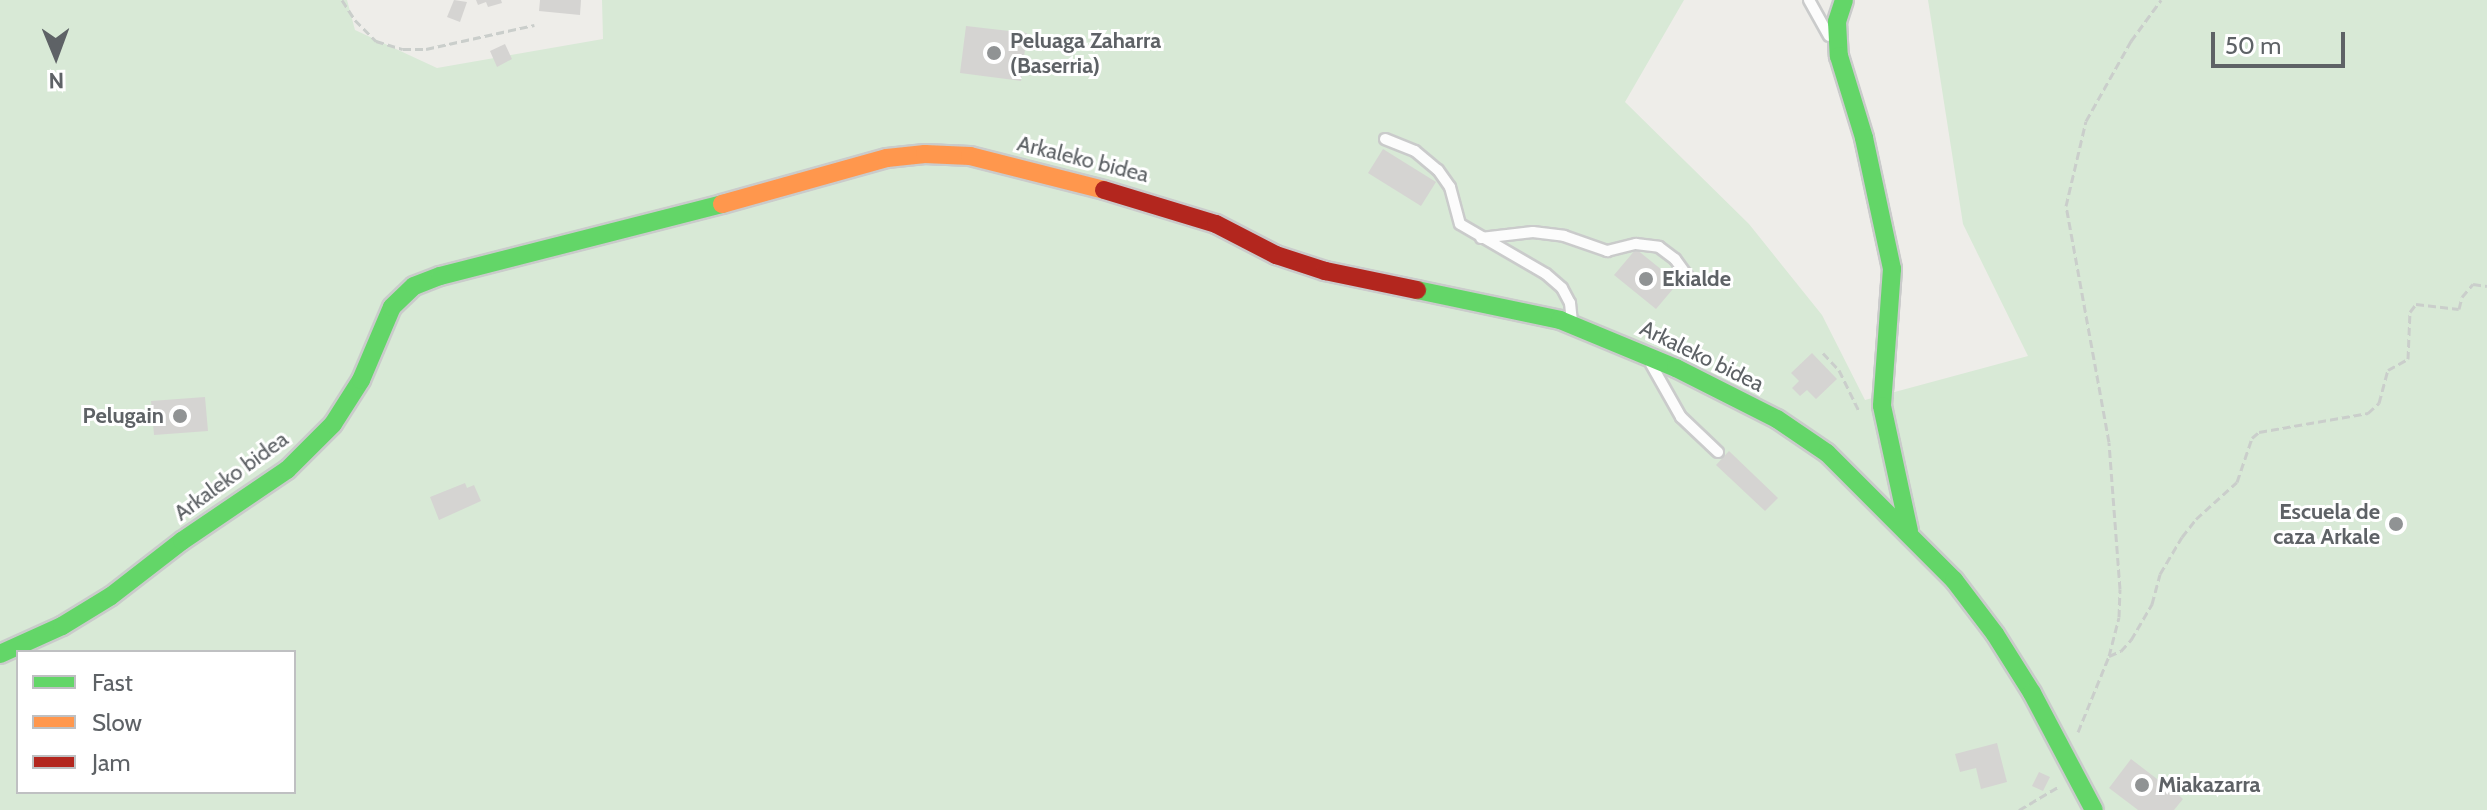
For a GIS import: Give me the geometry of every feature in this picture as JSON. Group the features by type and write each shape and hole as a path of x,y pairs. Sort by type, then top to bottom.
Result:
{"street":[{"path":"1844,0 1837,22 1839,56 1888,237 1892,269 1882,406 1909,532"},
{"name":"Arkaleko bidea","path":"0,654 62,626 111,596 182,541 287,470 333,424 361,380 392,307 414,286 440,276 693,212 887,158 925,154 970,156 1160,204 1216,224 1276,255 1325,271 1572,325 1646,355 1777,419 1827,453 1954,580 1995,634 2032,693 2094,810"}],"lane":[{"path":"1809,0 1839,56"},
{"path":"1385,139 1415,151 1438,170 1450,187 1460,224 1546,274 1562,288 1570,303 1572,325"},
{"path":"1481,238 1533,232 1564,236 1607,251 1636,244 1659,247 1675,259 1689,278"},
{"path":"1646,355 1681,417 1718,452"}],"path":[{"path":"342,0 355,20 376,41 403,49 426,49 534,25"},
{"path":"2063,754 2080,726 2109,656 2119,617 2114,491 2092,338 2076,275 2066,206 2086,121 2131,41 2161,0"},
{"path":"2109,656 2121,651 2131,640 2152,604 2160,574 2182,537 2196,519 2237,482 2252,438 2259,432 2368,413 2379,403 2388,370 2408,359 2410,312 2416,304 2459,309 2462,297 2473,284 2487,286"},
{"path":"2019,810 2075,777"}],"green space":[{"path":"0,0 347,0 355,30 437,68 603,39 602,0 1684,0 1625,102 1749,224 1822,315 1865,400 2028,356 1963,224 1928,0 2487,0 2487,810 0,810"}],"building":[{"path":"454,0 467,2 460,22 447,17"},
{"path":"476,0 501,0 502,3 488,7 486,2 478,5"},
{"path":"540,0 581,0 580,15 539,11"},
{"name":"Peluaga Zaharra (Baserria)","path":"966,26 1027,33 1021,81 960,73"},
{"path":"505,44 512,59 497,67 490,51"},
{"path":"1383,149 1436,182 1421,206 1368,173"},
{"name":"Ekialde","path":"1636,249 1678,283 1656,309 1614,275"},
{"path":"1812,353 1837,379 1816,399 1807,390 1800,396 1792,388 1799,381 1791,373"},
{"name":"Pelugain","path":"205,397 208,431 154,435 151,401"},
{"path":"1729,451 1778,498 1765,511 1716,465"},
{"path":"465,483 467,488 474,485 481,501 439,520 430,497"},
{"path":"1997,743 2007,782 1981,789 1976,768 1960,772 1955,754"},
{"name":"Miakazarra","path":"2131,759 2161,782 2165,778 2177,787 2174,791 2183,799 2174,810 2138,810 2109,788"},
{"path":"2039,772 2050,777 2043,791 2032,786"}],"traffic: fast":[{"path":"1844,0 1837,22 1839,56 1864,138 1892,269 1882,406 1909,531"},
{"path":"0,654 62,626 111,596 182,541 287,470 333,424 361,380 392,307 414,286 440,276 722,204"},
{"path":"1417,290 1560,320 1676,368 1777,419 1827,453 1954,580 1995,634 2032,693 2094,810"}],"traffic: slow":[{"path":"722,204 887,158 925,154 970,156 1104,190"}],"traffic: jam":[{"path":"1104,190 1216,224 1276,255 1325,271 1417,290"}],"place":[{"name":"Peluaga Zaharra (Baserria)","path":"994,53"},
{"name":"Ekialde","path":"1646,279"},
{"name":"Pelugain","path":"180,416"},
{"name":"Escuela de caza Arkale","path":"2396,524"},
{"name":"Miakazarra","path":"2142,785"}]}
